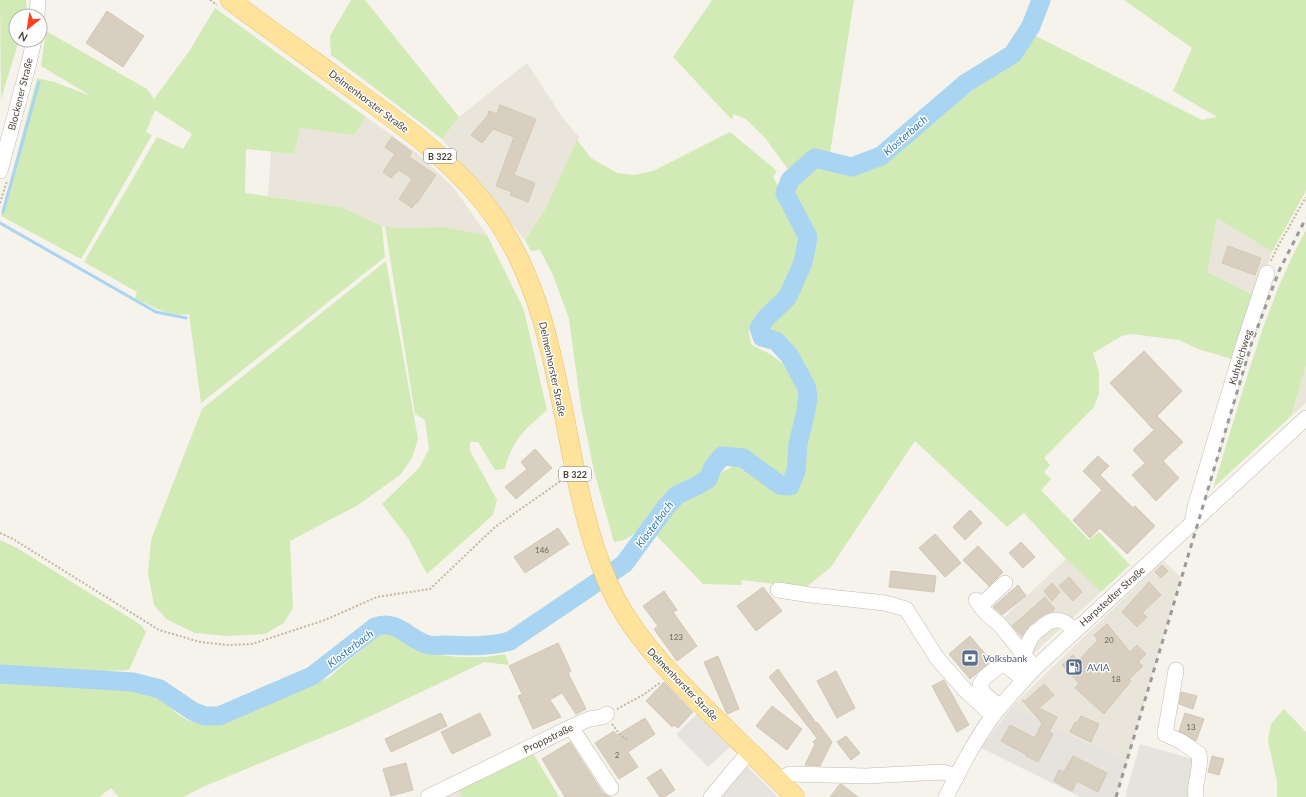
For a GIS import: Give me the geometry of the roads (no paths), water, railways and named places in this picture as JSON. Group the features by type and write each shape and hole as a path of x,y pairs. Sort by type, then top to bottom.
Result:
{"main road":[{"name":"Delmenhorster Straße","path":"226,5 390,116 457,172 493,215 516,254 537,302 549,342 574,471 584,513 609,585 633,628 671,674 795,797"}],"street":[{"name":"Blockener Straße","path":"0,171 32,48"},
{"name":"Kuhteichweg","path":"1192,523 1195,507 1244,343 1267,273"},
{"name":"Harpstedter Straße","path":"946,797 974,745 1019,676 1035,668 1306,418"},
{"path":"1005,583 978,603 1000,625 1035,668"},
{"path":"778,590 811,596 885,603 906,609 938,658 965,690 996,712"},
{"path":"1019,676 1020,666 1031,638 1046,622 1060,620 1075,630"},
{"path":"996,712 983,693 980,685 985,677 1003,663 1019,676"},
{"path":"1176,670 1165,734 1182,742 1199,754 1201,763 1195,791 1196,797"},
{"name":"Proppstraße","path":"428,797 571,727 589,719 602,717 606,714"},
{"path":"571,727 611,788"},
{"path":"711,797 749,752"},
{"path":"778,780 790,774 866,776 942,772 957,776"}],"waterway":[{"name":"Klosterbach","path":"0,674 133,682 160,689 194,712 205,716 219,716 312,676 375,627 390,625 422,643 431,645 478,646 510,641 624,564 666,507 677,495 708,479 713,467 722,456 743,458 780,485 790,486 796,471 798,444 808,396 806,386 789,355 776,341 762,337 759,328 766,318 787,298 803,263 808,237 785,193 790,180 815,158 852,167 881,156 966,83 1013,54 1031,26 1041,0"},
{"path":"3,212 39,82"},
{"path":"0,223 156,312 186,318"}],"railway":[{"path":"1116,797 1252,342 1279,271 1306,218"}],"place":[{"name":"Volksbank","path":"970,658"},
{"name":"AVIA","path":"1074,667"}]}
